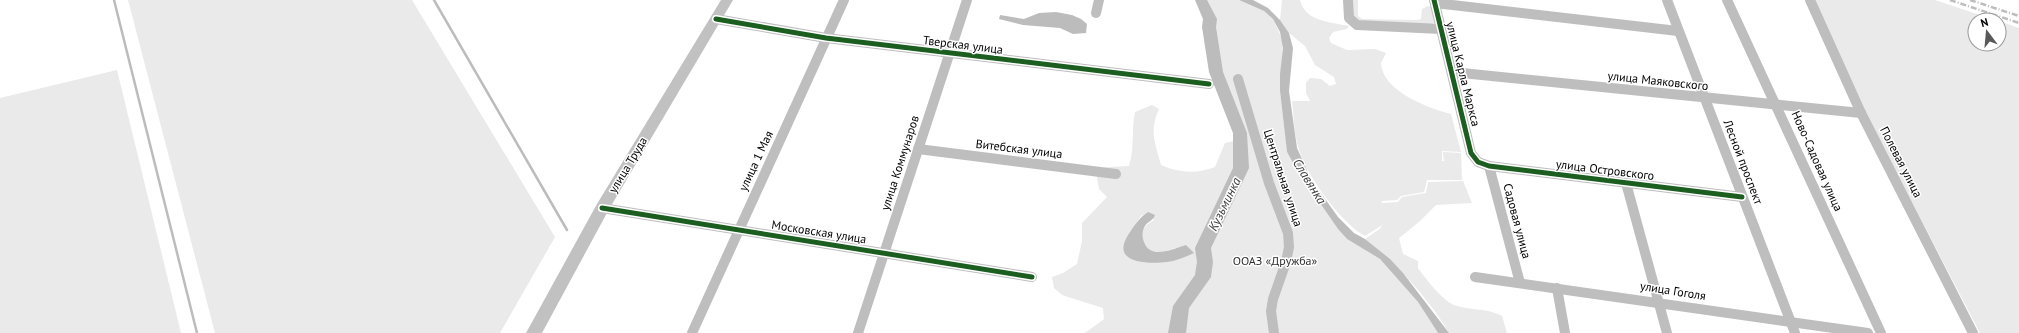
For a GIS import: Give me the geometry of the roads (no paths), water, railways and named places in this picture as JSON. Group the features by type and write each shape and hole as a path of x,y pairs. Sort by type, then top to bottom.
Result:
{"street":[{"name":"улица Труда","path":"534,333 602,208 727,0"},
{"name":"улица 1 Мая","path":"692,333 844,0"},
{"name":"улица Коммунаров","path":"858,333 967,0"},
{"path":"1096,13 1099,0"},
{"path":"1348,0 1349,18 1357,25 1441,29"},
{"name":"Лесной проспект","path":"1667,0 1793,328"},
{"name":"Ново-Садовая улица","path":"1727,0 1881,333"},
{"name":"Полевая улица","path":"1810,0 1861,113 1973,333"},
{"path":"1435,1 1678,30"},
{"name":"улица Карла Маркса","path":"1435,1 1471,153"},
{"name":"Тверская улица","path":"716,19 826,38 949,54 1209,84"},
{"name":"улица Маяковского","path":"1452,72 1777,106 1861,113"},
{"name":"Центральная улица","path":"1238,79 1269,183 1288,233 1289,247 1286,262 1272,305 1274,333"},
{"name":"Витебская улица","path":"918,149 1116,174"},
{"name":"улица Островского","path":"1471,153 1474,159 1479,163 1489,166 1742,197"},
{"name":"Садовая улица","path":"1489,166 1520,283"},
{"path":"1626,183 1667,333"},
{"name":"Московская улица","path":"602,208 885,252 1032,277"},
{"name":"улица Гоголя","path":"1475,277 1658,302 1793,328 1868,333"},
{"path":"1557,288 1565,333"}],"water":[{"name":"Славянка","path":"1239,0 1253,0 1268,8 1280,20 1289,33 1293,48 1289,91 1297,148 1311,179 1338,217 1354,233 1365,239 1390,259 1403,273 1449,333 1438,333 1418,302 1380,259 1347,239 1338,229 1297,170 1287,152 1280,91 1283,48 1280,32 1273,19 1264,11"},
{"path":"1056,12 1072,15 1081,19 1087,24 1086,33 1073,34 1060,28 1023,25 999,19 1000,15 1024,19 1039,13"},
{"path":"1148,212 1155,215 1153,219 1146,224 1143,230 1143,238 1147,247 1151,251 1169,251 1186,245 1194,253 1174,261 1159,263 1142,262 1128,257 1124,252 1124,245 1128,235 1139,220"}],"waterway":[{"path":"114,0 197,333"},
{"path":"434,0 567,230"},
{"name":"Кузьминка","path":"1177,333 1181,306 1203,277 1205,262 1203,248 1241,168 1240,133 1216,72 1209,27 1210,19 1201,0"}],"railway":[{"path":"1950,0 2019,23"},
{"path":"1970,0 2019,16"}],"park label":[{"name":"ООАЗ «Дружба»","path":"1275,261"}]}
